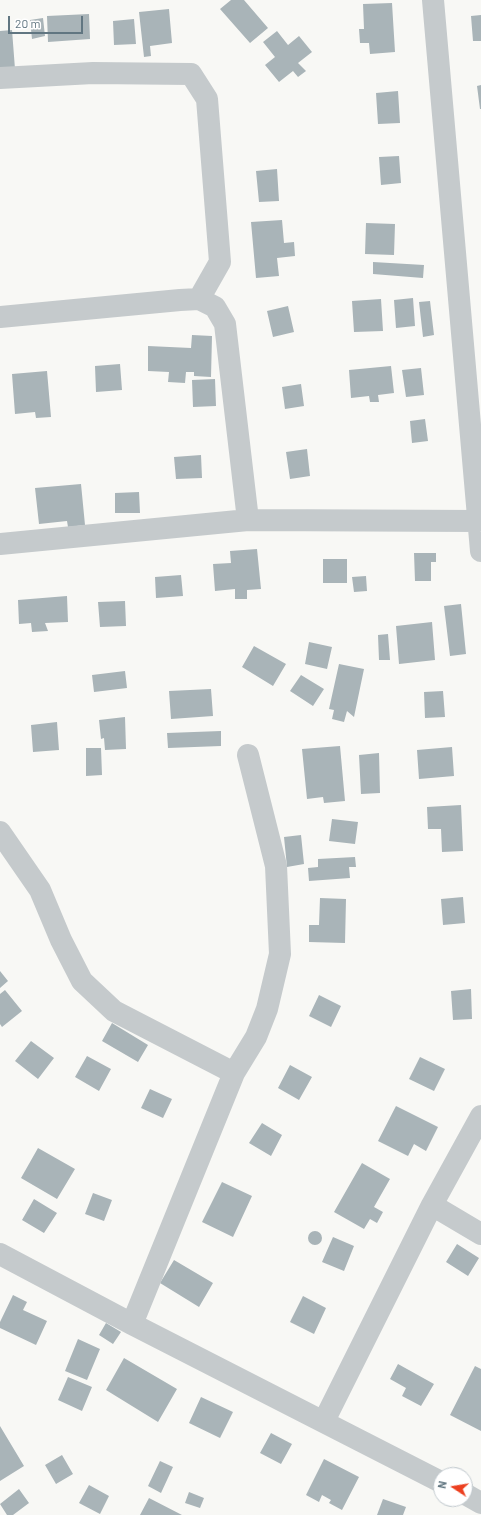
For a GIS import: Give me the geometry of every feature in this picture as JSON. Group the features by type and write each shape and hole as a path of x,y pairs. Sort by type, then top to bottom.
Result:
{"street":[{"path":"433,0 474,383 478,521 481,551"},
{"path":"0,78 93,73 191,74 207,99 220,262 199,299"},
{"path":"0,317 199,299 215,307 225,324 248,520"},
{"path":"0,544 248,520 478,521"},
{"path":"132,1324 234,1073 256,1037 267,1009 280,954 276,866 248,755"},
{"path":"0,832 40,890 61,940 82,981 114,1011 234,1073"},
{"path":"324,1421 432,1205 481,1116"},
{"path":"432,1205 481,1234"},
{"path":"0,1254 132,1324 433,1478"}],"building":[{"path":"231,0 244,0 268,28 250,43 220,9"},
{"path":"392,3 395,52 370,54 369,43 360,43 359,29 364,29 363,4"},
{"path":"169,9 172,43 150,46 151,56 144,57 139,12"},
{"path":"89,14 90,39 48,42 47,16"},
{"path":"481,15 481,41 473,41 471,16"},
{"path":"43,18 45,36 32,39 30,20"},
{"path":"134,19 136,44 114,45 113,21"},
{"path":"12,30 15,69 0,70 0,31"},
{"path":"277,31 288,45 299,36 312,52 298,63 306,71 298,77 293,71 279,82 265,65 275,57 263,42"},
{"path":"481,85 481,109 480,109 477,86"},
{"path":"398,91 400,123 378,124 376,93"},
{"path":"399,156 401,183 381,185 379,157"},
{"path":"277,169 279,201 259,202 256,171"},
{"path":"282,220 284,243 294,242 295,256 277,258 279,276 256,278 251,222"},
{"path":"366,223 395,224 394,255 365,254"},
{"path":"373,262 424,265 423,278 373,274"},
{"path":"413,298 415,326 396,328 394,300"},
{"path":"381,299 383,331 354,332 352,301"},
{"path":"430,301 434,335 423,337 419,302"},
{"path":"288,306 294,332 273,337 267,311"},
{"path":"192,335 212,336 211,377 194,376 194,372 186,372 185,383 168,382 169,372 148,371 148,346 191,348"},
{"path":"120,364 122,390 96,392 95,366"},
{"path":"391,366 394,393 378,395 379,402 370,402 369,396 351,398 349,370"},
{"path":"421,368 424,395 406,397 402,370"},
{"path":"47,371 51,417 36,418 35,412 15,414 12,374"},
{"path":"215,379 216,406 193,407 192,380"},
{"path":"301,384 304,406 285,409 282,387"},
{"path":"425,419 428,441 412,443 410,421"},
{"path":"307,449 310,476 290,479 286,452"},
{"path":"201,455 202,478 176,479 174,457"},
{"path":"81,484 85,525 68,527 67,521 39,524 35,488"},
{"path":"139,492 140,513 115,513 115,493"},
{"path":"257,549 261,589 247,590 247,599 235,599 235,589 215,591 213,564 231,563 230,551"},
{"path":"414,553 436,553 436,562 431,562 431,581 415,581"},
{"path":"323,559 347,559 347,583 323,583"},
{"path":"181,575 183,596 156,598 155,577"},
{"path":"366,576 367,591 354,592 352,577"},
{"path":"67,596 68,622 45,623 48,631 32,632 31,623 19,624 18,600"},
{"path":"125,601 126,626 100,627 98,602"},
{"path":"461,604 466,654 450,656 444,606"},
{"path":"432,622 435,660 399,664 396,626"},
{"path":"388,634 390,660 379,660 378,635"},
{"path":"309,642 332,647 327,669 305,664"},
{"path":"254,646 286,664 273,686 242,667"},
{"path":"339,664 364,669 354,717 347,711 344,722 332,719 334,710 329,709"},
{"path":"125,671 127,688 94,692 92,675"},
{"path":"301,675 324,689 313,706 290,691"},
{"path":"211,689 213,716 171,719 169,691"},
{"path":"443,691 445,717 425,718 424,692"},
{"path":"125,717 126,749 105,750 104,738 101,739 99,720"},
{"path":"57,722 59,750 33,752 31,725"},
{"path":"221,731 221,746 168,748 167,733"},
{"path":"340,746 345,801 324,803 323,797 307,799 302,749"},
{"path":"452,747 454,776 419,779 417,750"},
{"path":"86,748 101,748 102,775 86,776"},
{"path":"379,753 380,793 361,794 359,755"},
{"path":"461,805 463,851 442,852 441,829 428,829 427,807"},
{"path":"332,819 358,822 355,844 329,841"},
{"path":"301,835 304,864 287,867 284,837"},
{"path":"355,857 356,867 349,867 350,878 309,881 308,868 318,867 318,859"},
{"path":"463,897 465,923 443,925 441,899"},
{"path":"320,898 346,899 345,943 309,942 309,925 319,925"},
{"path":"0,971 8,981 0,988"},
{"path":"471,989 472,1019 453,1020 451,991"},
{"path":"5,990 22,1011 2,1027 0,1024 0,994"},
{"path":"319,995 341,1006 331,1027 309,1016"},
{"path":"112,1023 148,1045 138,1062 102,1041"},
{"path":"31,1041 54,1058 38,1079 15,1061"},
{"path":"87,1056 111,1069 99,1091 75,1077"},
{"path":"420,1057 445,1069 434,1091 409,1079"},
{"path":"290,1065 312,1077 299,1100 278,1088"},
{"path":"150,1089 172,1099 163,1118 141,1108"},
{"path":"396,1106 438,1127 426,1151 414,1144 408,1156 378,1141"},
{"path":"262,1123 282,1135 271,1156 249,1143"},
{"path":"38,1148 75,1169 57,1199 21,1178"},
{"path":"362,1163 390,1179 374,1207 383,1212 377,1223 370,1219 364,1229 334,1212"},
{"path":"222,1182 252,1196 233,1237 202,1222"},
{"path":"93,1193 112,1200 104,1221 85,1214"},
{"path":"34,1199 57,1213 44,1233 22,1220"},
{"path":"312,1231 318,1231 322,1235 322,1241 318,1245 312,1245 308,1241 308,1235"},
{"path":"333,1237 354,1246 344,1271 322,1262"},
{"path":"457,1244 479,1258 468,1276 446,1262"},
{"path":"174,1260 213,1283 199,1307 160,1283"},
{"path":"13,1295 27,1302 23,1310 47,1321 36,1345 0,1328 0,1322"},
{"path":"303,1296 326,1308 314,1334 290,1322"},
{"path":"106,1323 121,1332 113,1344 99,1335"},
{"path":"78,1339 100,1349 87,1380 65,1371"},
{"path":"124,1358 177,1389 158,1422 106,1390"},
{"path":"398,1364 434,1384 421,1406 402,1396 406,1388 390,1379"},
{"path":"475,1366 481,1369 481,1431 450,1415"},
{"path":"68,1377 92,1387 82,1411 58,1400"},
{"path":"201,1397 233,1412 220,1438 189,1423"},
{"path":"0,1426 24,1466 0,1481"},
{"path":"271,1433 292,1444 281,1464 260,1453"},
{"path":"62,1455 73,1474 56,1484 45,1465"},
{"path":"324,1459 359,1477 342,1510 329,1503 331,1500 322,1495 319,1502 306,1495"},
{"path":"160,1461 173,1467 161,1493 148,1486"},
{"path":"89,1485 109,1496 100,1514 79,1503"},
{"path":"19,1489 29,1503 13,1515 7,1515 0,1504"},
{"path":"189,1492 204,1498 200,1508 185,1503"},
{"path":"149,1498 182,1515 140,1515"},
{"path":"383,1499 406,1507 403,1515 377,1515"}]}
